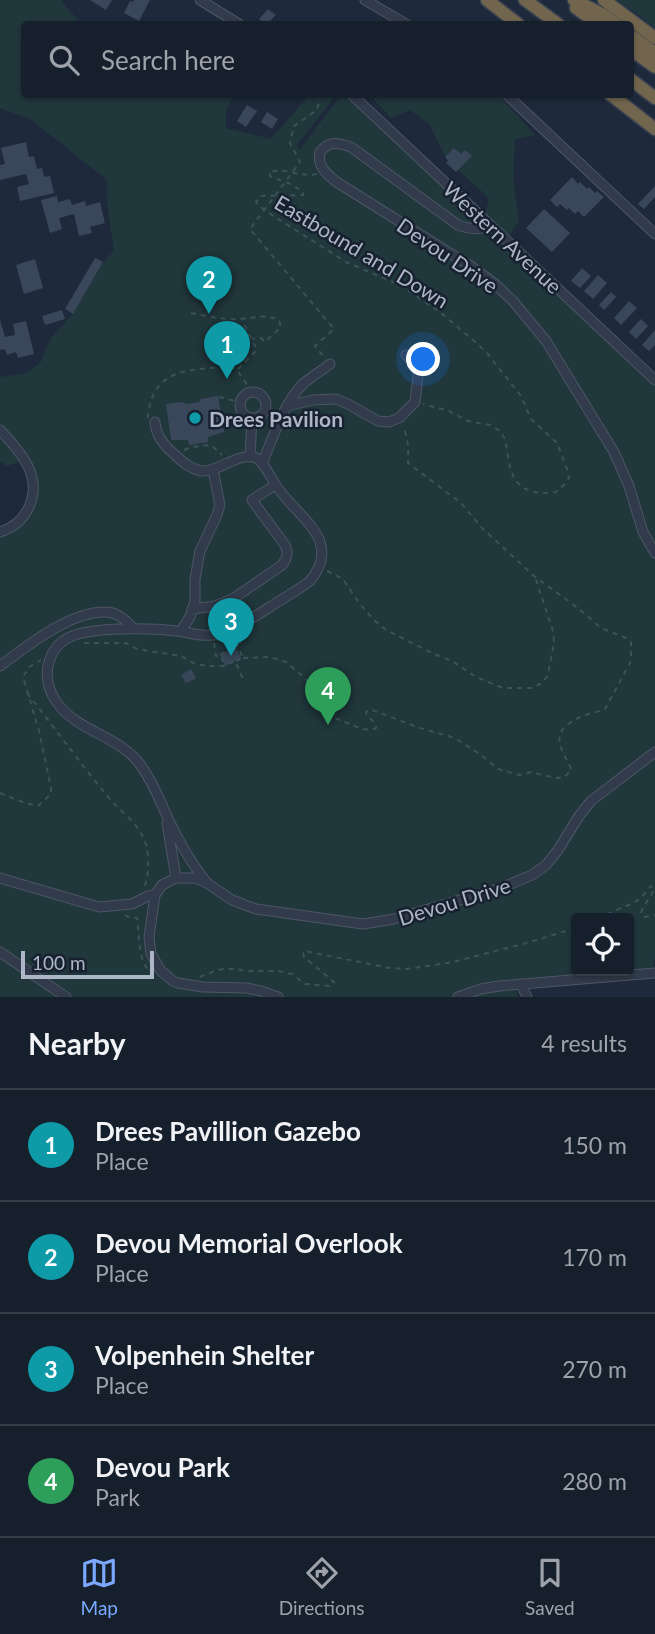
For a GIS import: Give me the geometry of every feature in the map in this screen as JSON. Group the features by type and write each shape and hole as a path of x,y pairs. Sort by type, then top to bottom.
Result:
{"highway":[{"path":"482,0 514,21"},
{"path":"487,0 514,21"},
{"path":"525,0 554,21"},
{"path":"566,0 594,21"},
{"path":"574,0 612,21"},
{"path":"604,0 632,21"},
{"path":"634,22 655,38"},
{"path":"634,37 655,53"},
{"path":"634,51 655,67"},
{"path":"634,81 655,98"},
{"path":"615,98 655,129"}],"street":[{"path":"200,0 234,21"},
{"path":"365,0 401,21"},
{"name":"Western Avenue","path":"355,98 655,380"},
{"path":"510,98 655,234"},
{"name":"Devou Drive","path":"490,226 483,229 458,225 351,147 338,142 328,144 320,152 320,164 335,181 472,267 513,301 561,363 614,452 629,486 643,532 655,553"},
{"path":"287,406 313,400 336,399 378,421 389,422 399,418 415,402 419,368 406,355"},
{"path":"262,464 295,393 330,364"},
{"path":"252,392 260,394 266,405 260,416 253,418 245,415 241,407 242,399 252,392"},
{"path":"250,457 253,418"},
{"path":"152,423 163,445 181,461 202,471 213,470 229,462 250,457 258,459 275,485 252,500 285,545 287,559 259,582 233,598 215,607 192,609"},
{"path":"0,430 17,447 26,461 34,488 32,500 23,517 0,532"},
{"path":"181,631 190,617 195,601 196,565 200,551 218,515 220,505 213,470"},
{"name":"Devou Drive","path":"207,883 195,868 166,814 159,795 135,759 120,746 72,718 50,692 46,671 55,649 65,639 84,632 133,628 215,635 235,628 301,588 316,575 322,560 323,546 319,536 275,485"},
{"path":"0,666 54,630 85,615 108,612 124,618 133,628"},
{"name":"Devou Drive","path":"166,814 176,878 195,878 232,900 257,909 363,924 394,919 501,888 532,875 546,865 592,801 655,752"},
{"path":"0,878 99,908 132,904 155,895"},
{"path":"176,878 162,885 155,895 149,937 153,961 167,977 178,983 247,988 278,997"},
{"path":"0,952 66,997"},
{"path":"458,997 481,989 521,984 655,973"},
{"path":"521,984 527,997"}],"path":[{"path":"320,98 317,110 294,126 290,143 300,162 250,229 334,329 315,346 330,364"},
{"name":"Eastbound and Down","path":"325,172 312,176 274,170 270,172 271,177 297,187 303,195 260,196 256,202 264,210 346,262 400,285 440,312 473,340 517,390 531,419 557,443 569,478 556,492 534,492 523,488 515,480 510,468 505,439 500,432 490,425 468,421 449,411 415,402"},
{"path":"191,313 218,319 265,316 281,323 279,330 265,342 261,338 251,340"},
{"path":"237,370 257,350 241,319"},
{"path":"152,423 148,415 155,388 190,369 232,367 252,392"},
{"path":"219,397 235,401"},
{"path":"122,636 126,643 136,649 181,656 195,664 206,666 225,666 243,658 271,657 286,662 305,678 324,710 338,720 372,730 376,725 366,712 373,710 455,738 498,769 520,775 531,772 564,778 572,767 565,760 558,736 560,731 581,716 605,709 631,661 631,642 601,628 534,576 482,528 461,503 408,463 409,446 406,434 399,424 389,422"},
{"path":"182,454 184,449 199,444 211,445 223,457"},
{"path":"327,571 343,579 359,603 386,630 452,661 476,677 503,688 531,688 547,677 554,642 553,631 534,576"},
{"path":"214,642 216,656 220,655 225,666"},
{"path":"76,643 126,643"},
{"path":"237,645 243,658"},
{"path":"0,793 38,806 51,794 39,731 23,677 29,667 41,660"},
{"path":"235,661 243,679"},
{"path":"609,913 641,898 651,886 654,888 652,895 641,913 644,917 655,915"}],"green space":[{"path":"0,0 61,0 78,21 21,21 21,98 234,98 226,109 226,128 271,139 306,98 334,98 297,145 299,150 339,98 354,98 484,219 489,198 447,160 429,124 410,110 391,118 373,98 502,98 535,135 515,139 513,179 519,221 506,241 655,380 655,957 651,974 634,975 634,913 571,913 571,976 626,976 515,985 518,997 0,997 0,532 15,524 32,501 26,461 6,466 0,461 0,377 26,373 40,363 51,338 73,314 103,262 114,251 107,202 107,180 30,119 0,108"},
{"path":"618,0 655,0 655,28"}],"building":[{"path":"90,0 112,0 106,10"},
{"path":"150,0 139,21 124,13 130,1"},
{"path":"268,9 276,15 270,21 259,19"},
{"path":"247,105 257,111 246,127 237,121"},
{"path":"267,112 278,119 272,129 261,122"},
{"path":"26,142 29,157 34,156 37,169 42,168 44,177 50,176 54,193 20,201 17,187 29,184 26,174 0,180 0,165 5,164 1,148"},
{"path":"454,148 461,154 465,150 472,156 456,172 446,163 448,161 445,157"},
{"path":"572,177 578,184 580,182 587,189 589,187 604,197 584,217 578,211 575,214 560,204 557,207 550,200"},
{"path":"655,186 655,197 644,209 638,204"},
{"path":"57,196 58,202 70,199 72,205 85,201 86,206 100,202 105,223 90,227 92,233 79,236 74,214 59,218 62,229 50,233 41,200"},
{"path":"544,209 570,233 552,252 526,228"},
{"path":"95,258 103,262 73,314 65,309"},
{"path":"35,259 43,288 24,294 16,265"},
{"path":"582,268 591,276 580,288 571,281"},
{"path":"598,275 607,283 593,299 584,291"},
{"path":"611,292 616,297 604,310 599,305"},
{"path":"629,301 637,308 621,325 614,318"},
{"path":"62,310 65,319 45,325 42,316"},
{"path":"641,319 648,326 636,339 629,332"},
{"path":"0,320 5,337 15,335 13,324 26,321 34,354 18,358 16,352 7,355 5,349 0,350"},
{"path":"655,330 655,345 649,351 642,345"},
{"name":"Drees Pavilion","path":"218,396 224,432 208,437 208,442 189,445 188,440 171,440 166,404 199,402 201,399"},
{"path":"235,646 241,658 225,666 220,655"},
{"path":"191,669 196,678 186,683 181,675"}],"place":[{"name":"Devou Memorial Overlook","path":"209,314"},
{"name":"Drees Pavillion Gazebo","path":"227,379"},
{"name":"Drees Pavilion","path":"195,418"},
{"name":"Volpenhein Shelter","path":"231,656"},
{"name":"Devou Park","path":"328,725"}]}
